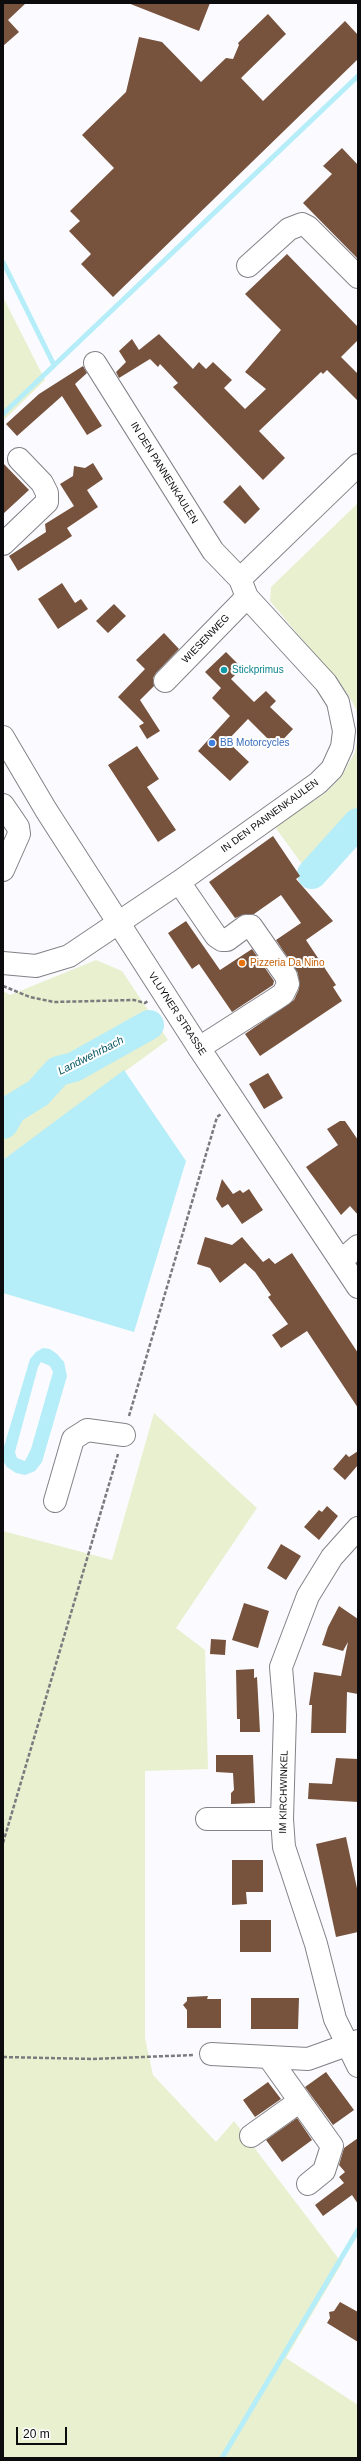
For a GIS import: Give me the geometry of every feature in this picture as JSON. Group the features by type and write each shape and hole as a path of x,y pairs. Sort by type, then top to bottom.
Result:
{"street":[{"path":"248,266 289,229 302,224 308,227 358,277"},
{"name":"IN DEN PANNENKAULEN","path":"3,963 36,966 58,961 119,923 179,882 213,848 318,783 332,769 342,747 344,731 338,702 326,683 213,551 95,362"},
{"path":"3,544 47,502 47,493 42,483 19,459"},
{"path":"244,588 358,465"},
{"name":"WIESENWEG","path":"165,681 244,588"},
{"name":"VLUYNER STRASSE","path":"3,737 46,810 199,1048 358,1287"},
{"path":"3,805 18,827 19,834 3,870"},
{"path":"179,882 216,936 222,940 227,940 246,926 252,926 286,976 288,984 286,990 278,997 199,1048"},
{"path":"341,1261 358,1246"},
{"path":"55,1501 73,1439 87,1430 124,1435"},
{"name":"IM KIRCHWINKEL","path":"358,1528 332,1557 308,1596 280,1668 285,1715 282,1819 284,1847 316,1944 335,2019 352,2043 358,2066"},
{"path":"207,1819 282,1819"},
{"path":"211,2054 270,2059 308,2059 352,2043"},
{"path":"270,2059 332,2146 324,2171 308,2184"},
{"path":"251,2136 300,2101"}],"path":[{"path":"3,986 41,1001 66,1003 134,1000 145,1003 162,990"},
{"path":"3,1843 217,1117 235,1102"},
{"path":"3,2057 93,2059 211,2054"}],"green space":[{"path":"3,297 45,380 3,421"},
{"path":"358,503 358,725 356,709 347,693 270,601 271,587"},
{"path":"358,736 358,834 315,882 275,827 325,793 341,777 355,752"},
{"path":"96,960 122,971 168,1040 3,1160 3,991 10,995"},
{"path":"154,1413 257,1508 176,1628 205,1650 208,1769 145,1771 145,2038 153,2075 216,2142 234,2121 342,2263 286,2358 358,2405 358,2458 3,2458 3,1531 112,1560"}],"water":[{"path":"124,1070 186,1161 134,1332 3,1293 3,1160"},
{"path":"43,1348 50,1349 57,1354 64,1362 67,1376 42,1462 35,1471 25,1475 16,1473 7,1467 3,1461 3,1450 30,1359 36,1352","holes":["41,1362 50,1366 53,1372 31,1449 25,1461 17,1458 15,1452 38,1367"]}],"building":[{"path":"3,3 26,3 8,20 19,32 3,46"},
{"path":"128,3 210,3 199,31"},
{"path":"268,14 286,34 241,78 263,101 345,21 358,35 358,59 113,297 81,264 91,254 69,231 80,221 70,211 114,168 82,135 126,92 139,37 162,42 201,82 226,58 233,59 239,45 238,43"},
{"path":"342,148 358,165 358,259 303,203 332,174 323,166"},
{"path":"287,254 358,327 358,340 341,357 358,374 358,401 327,370 323,374 321,372 259,431 285,458 263,480 173,387 178,383 160,364 158,367 150,359 119,378 116,372 126,362 119,351 132,339 139,350 159,334 193,369 199,362 206,369 213,362 232,380 224,388 245,409 266,389 245,372 281,330 245,294"},
{"path":"83,366 87,373 75,384 102,426 87,435 62,396 17,436 6,424 39,394"},
{"path":"3,463 29,490 3,514"},
{"path":"93,463 103,479 87,490 98,507 67,528 72,536 18,571 9,556 46,532 45,524 74,506 60,484 73,476 74,466 85,468"},
{"path":"240,485 260,509 245,524 223,502"},
{"path":"62,583 75,603 81,599 88,609 58,629 38,599"},
{"path":"114,604 126,616 108,633 96,621"},
{"path":"164,633 179,649 156,673 153,678 154,686 140,700 160,731 147,739 139,726 144,723 118,697 145,669 136,660"},
{"path":"226,652 242,668 231,679 254,702 266,691 276,701 270,707 293,729 276,747 248,719 227,741 249,762 230,781 198,751 230,716 212,698 221,688 205,672"},
{"path":"137,746 159,779 147,787 176,830 158,842 108,765"},
{"path":"273,836 300,876 296,879 333,921 306,940 336,985 333,987 342,1001 260,1056 245,1034 294,1000 299,989 298,973 276,940 301,923 281,895 254,914 246,914 235,918 209,882"},
{"path":"186,921 220,970 252,949 274,981 273,985 232,1012 199,964 192,969 168,933"},
{"path":"268,1073 283,1098 264,1109 249,1084"},
{"path":"340,1121 345,1121 358,1140 358,1215 350,1206 341,1215 306,1167 338,1145 327,1129"},
{"path":"222,1179 233,1194 240,1190 243,1193 249,1189 263,1210 242,1224 228,1204 222,1208 216,1199"},
{"path":"205,1237 232,1245 242,1237 263,1262 269,1258 275,1264 292,1253 358,1353 358,1408 307,1331 281,1348 272,1335 288,1324 268,1297 271,1295 255,1272 245,1263 220,1283 210,1268 197,1264"},
{"path":"358,1451 358,1465 345,1480 333,1469 346,1454 349,1457"},
{"path":"327,1506 338,1516 319,1540 304,1527 319,1510 322,1512"},
{"path":"281,1544 301,1556 286,1580 267,1568"},
{"path":"244,1603 269,1611 258,1648 232,1640"},
{"path":"339,1606 358,1619 358,1694 347,1692 346,1733 311,1733 312,1705 309,1705 314,1672 341,1676 348,1642 343,1651 322,1645 328,1627"},
{"path":"211,1639 226,1640 225,1655 210,1654"},
{"path":"254,1669 254,1678 257,1677 260,1732 240,1732 240,1719 237,1719 236,1670"},
{"path":"216,1755 253,1755 255,1803 231,1804 231,1793 234,1790 233,1773 216,1772"},
{"path":"336,1758 358,1759 358,1802 308,1799 309,1783 332,1784"},
{"path":"346,1837 358,1893 358,1932 336,1937 316,1844"},
{"path":"232,1860 263,1860 263,1892 246,1892 247,1904 232,1905"},
{"path":"240,1920 271,1920 271,1952 240,1952"},
{"path":"208,1996 207,1999 221,1999 221,2028 187,2028 187,2010 183,2005 187,2001 187,1997"},
{"path":"251,1998 299,1998 298,2029 251,2029"},
{"path":"326,2072 354,2110 333,2125 305,2087"},
{"path":"268,2082 281,2099 255,2117 243,2100"},
{"path":"297,2118 312,2140 282,2162 266,2140"},
{"path":"358,2138 358,2204 352,2195 323,2216 315,2205 344,2183 339,2177 345,2172 339,2165 344,2148"},
{"path":"340,2302 358,2312 358,2342 327,2323 330,2318 329,2312 334,2311"}],"waterway":[{"path":"3,414 358,76"},
{"path":"3,262 54,365"},
{"name":"Landwehrbach","path":"312,874 358,823"},
{"name":"Landwehrbach","path":"3,1124 12,1109 38,1093 58,1071 74,1067 149,1025"},
{"path":"222,2458 358,2230"}],"place":[{"name":"Stickprimus","path":"224,670"},
{"name":"BB Motorcycles","path":"212,743"},
{"name":"Pizzeria Da Nino","path":"242,963"}]}
